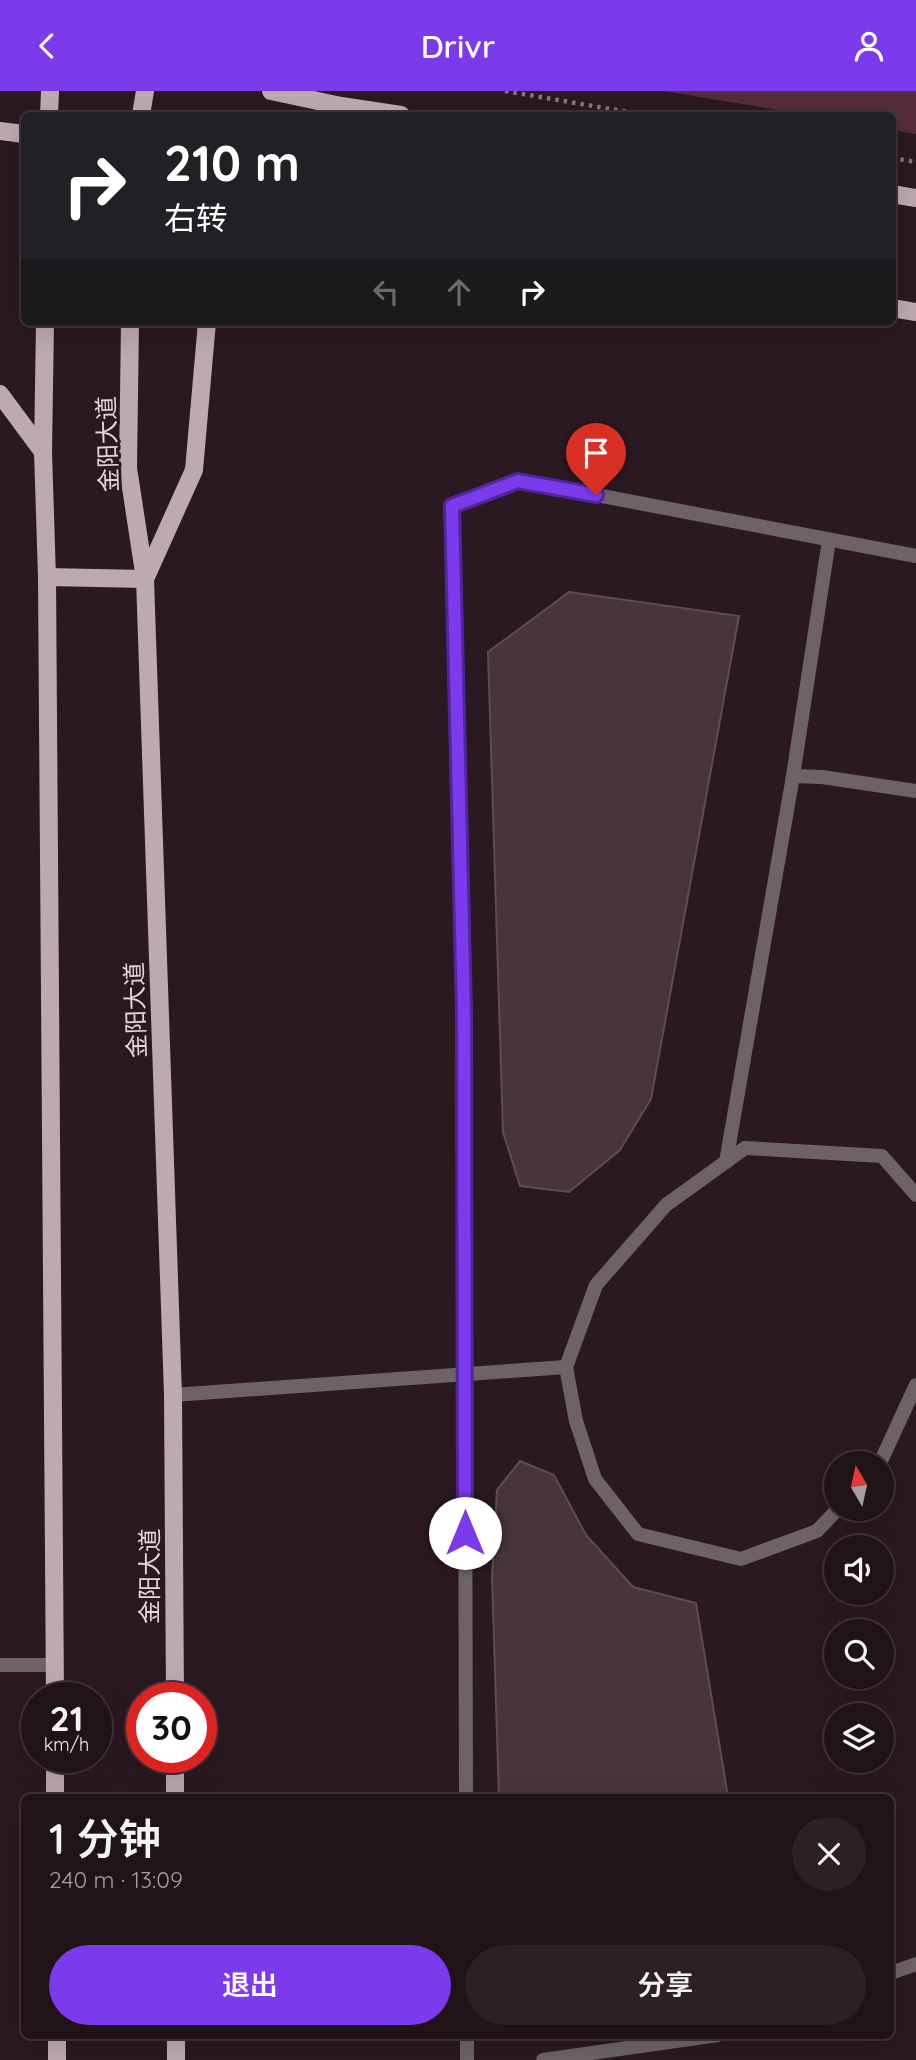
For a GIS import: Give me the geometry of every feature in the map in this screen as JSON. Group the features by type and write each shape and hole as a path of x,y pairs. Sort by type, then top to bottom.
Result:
{"main road":[{"path":"49,112 50,91"},
{"path":"142,112 145,91"},
{"path":"271,91 381,112"},
{"path":"329,91 341,106"},
{"path":"0,131 21,134"},
{"path":"896,195 916,198"},
{"path":"896,309 916,312"},
{"path":"45,326 43,452 47,577 55,1682"},
{"name":"金阳大道","path":"130,326 128,468 145,579 173,1395 174,1682"},
{"path":"47,577 145,579 194,470 207,326"},
{"path":"0,394 43,452"},
{"path":"55,1773 55,1794"},
{"path":"175,1773 175,1794"},
{"path":"57,2039 57,2060"},
{"path":"176,2039 176,2060"}],"street":[{"path":"466,1794 464,1013 452,506 518,481 916,556"},
{"path":"726,1162 793,776 829,540"},
{"path":"793,776 822,776 916,790"},
{"path":"827,1521 817,1531 741,1559 638,1534 595,1479 576,1421 566,1367 596,1285 666,1205 745,1148 882,1156 916,1195"},
{"path":"173,1395 566,1367"},
{"path":"886,1451 916,1385"},
{"path":"0,1665 54,1665"},
{"path":"894,1972 916,1964"},
{"path":"467,2039 467,2060"},
{"path":"542,2060 690,2039"}],"path":[{"path":"505,91 628,112"},
{"path":"896,159 916,162"}],"shaded area":[{"path":"663,91 916,91 916,134 896,131 896,112 791,112"}],"building":[{"path":"569,592 739,616 651,1099 620,1150 569,1192 520,1186 503,1132 488,652"},
{"path":"520,1461 554,1475 586,1535 633,1587 696,1603 728,1794 499,1794 492,1577 497,1490"}],"route":[{"path":"465,1533 464,1013 452,506 518,481 596,495"}]}
